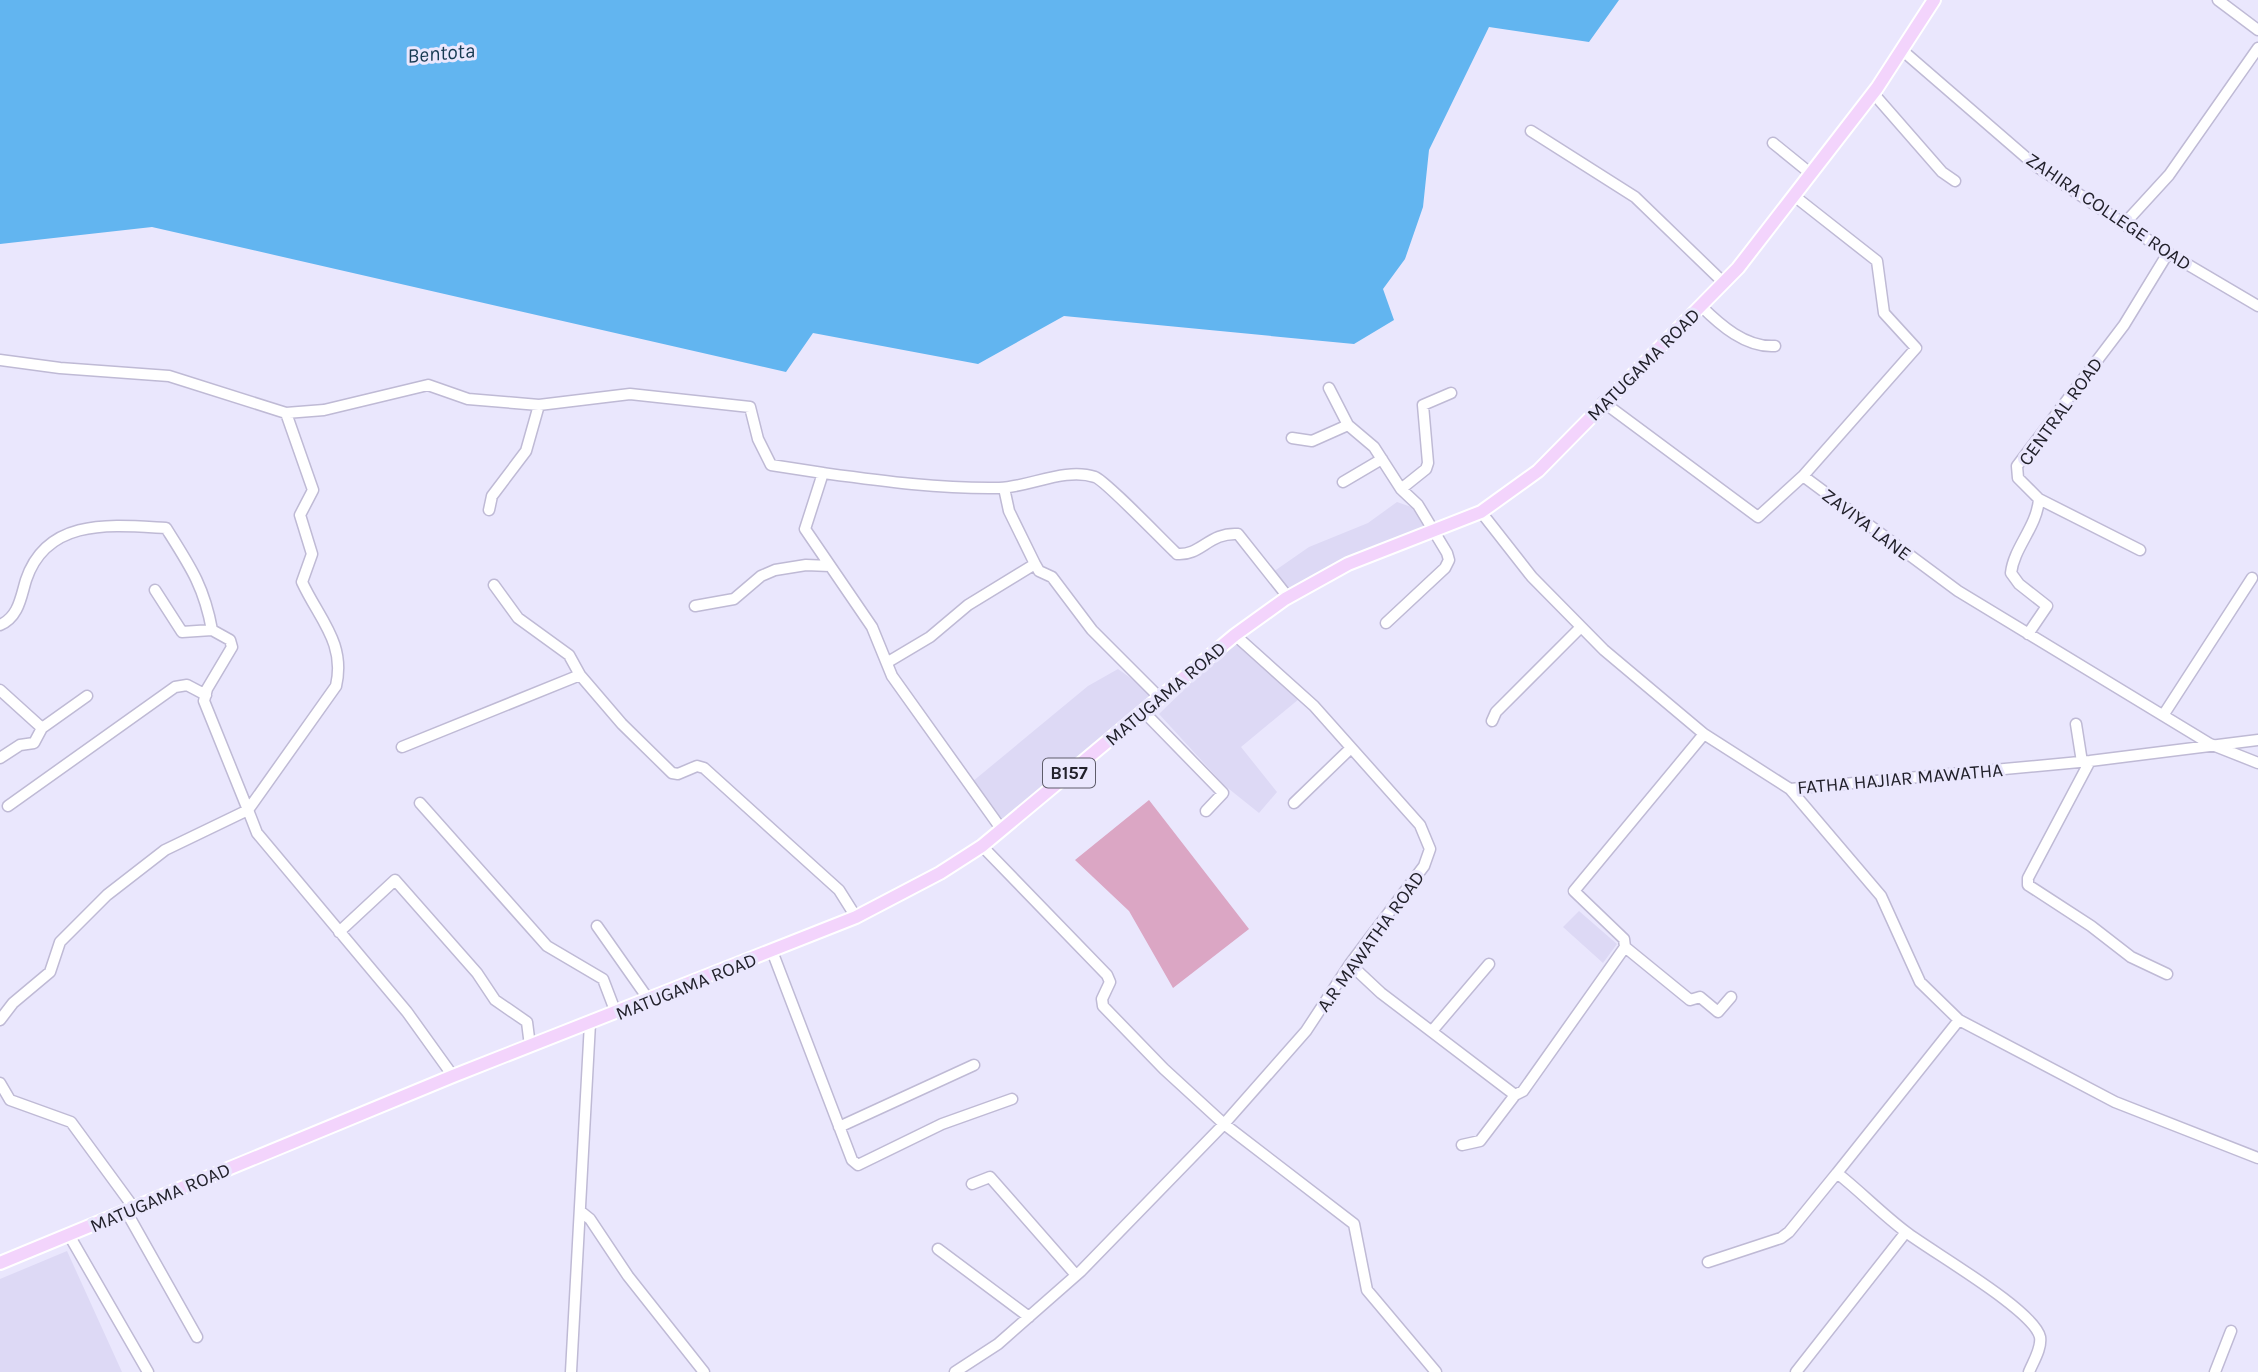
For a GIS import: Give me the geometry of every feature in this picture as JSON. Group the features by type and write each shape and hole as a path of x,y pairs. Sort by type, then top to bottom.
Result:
{"main road":[{"name":"MATUGAMA ROAD","path":"0,1263 453,1076 856,917 940,873 982,846 1235,635 1288,597 1348,564 1481,512 1538,471 1603,402 1724,283 1873,93 1934,0"}],"street":[{"path":"2218,0 2258,30"},
{"path":"2125,223 2169,175 2258,48"},
{"name":"ZAHIRA COLLEGE ROAD","path":"1903,51 2036,166 2168,253 2258,306"},
{"path":"1873,93 1942,172 1955,181"},
{"path":"1531,131 1635,197 1724,283"},
{"path":"1773,143 1810,173"},
{"name":"ZAVIYA LANE","path":"1793,195 1877,261 1884,313 1916,348 1803,475 1947,583 2028,635 2164,714 2210,744 2258,763"},
{"name":"CENTRAL ROAD","path":"2039,499 2018,478 2017,466 2124,324 2168,253"},
{"path":"1701,306 1730,333 1767,346 1775,346"},
{"path":"0,360 60,369 169,376 286,412 324,410 428,385 468,399 539,405 630,394 750,407 758,439 771,465 909,484 1004,488 1077,474 1097,478 1177,554 1187,555 1222,533 1238,534 1288,597"},
{"path":"1329,388 1348,425 1374,447 1401,489 1418,505 1435,530 1450,560 1445,568 1386,624"},
{"path":"1401,489 1426,469 1428,463 1423,405 1451,393"},
{"path":"1603,402 1758,517 1803,475"},
{"path":"489,510 492,496 526,451 539,405"},
{"path":"0,1020 13,1003 50,972 60,942 107,895 165,850 248,810 336,686 341,667 338,647 302,582 312,554 300,515 313,490 286,412"},
{"path":"1292,438 1312,441 1348,425"},
{"path":"1343,482 1382,459"},
{"path":"822,473 805,529 872,627 892,676 1002,830"},
{"path":"1004,488 1009,511 1039,571 1052,577 1092,629 1159,697"},
{"path":"2028,635 2046,606 2019,584 2011,573 2013,561 2020,552 2038,512 2039,499 2140,550"},
{"name":"FATHA HAJIAR MAWATHA","path":"1481,512 1532,577 1581,627 1704,734 1790,789 2086,762 2210,744 2258,740"},
{"path":"0,625 21,603 26,579 41,550 60,535 113,524 166,528 194,570 206,597 212,630"},
{"path":"888,662 930,637 968,605 1035,564"},
{"path":"695,606 734,599 761,576 775,570 806,565 830,566"},
{"path":"2164,714 2252,578"},
{"path":"494,585 518,618 569,655 580,675 622,724 672,773 678,774 697,766 704,768 839,890 856,917"},
{"path":"155,590 182,632 212,630 228,637 232,647 204,701 257,834 407,1012 453,1076"},
{"path":"1492,720 1496,712 1581,627"},
{"name":"A.R MAWATHA ROAD","path":"955,1372 998,1344 1076,1275 1224,1124 1306,1031 1350,964 1424,866 1430,849 1420,825 1314,706 1235,635"},
{"path":"402,747 580,675"},
{"path":"8,806 175,687 187,685 206,695"},
{"path":"0,690 42,728"},
{"path":"0,758 20,745 34,743 42,728 87,696"},
{"path":"1143,710 1223,793 1206,811"},
{"path":"2076,724 2086,762 2028,878 2028,885 2091,926 2131,957 2167,974"},
{"path":"1704,734 1574,891 1623,939 1625,947 1689,1000 1700,997 1718,1012 1731,996"},
{"path":"1294,803 1351,748"},
{"path":"1790,789 1881,895 1920,982 1959,1020 2115,1102 2258,1158"},
{"path":"420,803 547,946 603,979 616,1013"},
{"path":"982,846 1107,975 1110,982 1102,999 1103,1006 1164,1069 1224,1124 1354,1224 1367,1290 1436,1372"},
{"path":"339,932 395,880 477,973 495,1000 527,1022 530,1046"},
{"path":"597,926 649,1000"},
{"path":"1462,1145 1480,1141 1515,1095 1523,1091 1625,947"},
{"path":"772,951 852,1160 858,1164 942,1124 1012,1098"},
{"path":"1350,964 1515,1095"},
{"path":"1432,1031 1489,964"},
{"path":"1707,1262 1781,1238 1789,1232 1959,1020"},
{"path":"571,1372 590,1023"},
{"path":"839,1127 974,1065"},
{"path":"0,1083 10,1100 71,1122 130,1210 197,1337"},
{"path":"1837,1173 1906,1232 2002,1297 2035,1326 2040,1338 2039,1346 2029,1372"},
{"path":"972,1184 990,1177 1076,1275"},
{"path":"580,1210 590,1219 628,1276 704,1372"},
{"path":"1797,1372 1906,1232"},
{"path":"69,1235 148,1372"},
{"path":"937,1249 1028,1317"},
{"path":"2215,1372 2231,1331"}],"shaded area":[{"path":"1397,502 1420,510 1430,529 1289,593 1273,572 1309,547 1368,523"},
{"path":"1236,639 1299,699 1241,747 1277,792 1259,813 1224,785 1159,714"},
{"path":"1118,669 1153,694 1004,824 972,782 1088,686"},
{"path":"1149,800 1249,929 1173,988 1129,911 1075,860"},
{"path":"1579,911 1617,944 1603,963 1563,927"},
{"path":"67,1251 122,1372 0,1372 0,1279"}],"water":[{"name":"Bentota","path":"0,0 1619,0 1589,42 1489,27 1429,150 1423,207 1405,259 1383,289 1394,320 1354,344 1064,316 978,364 813,333 786,372 152,227 0,244"}]}
